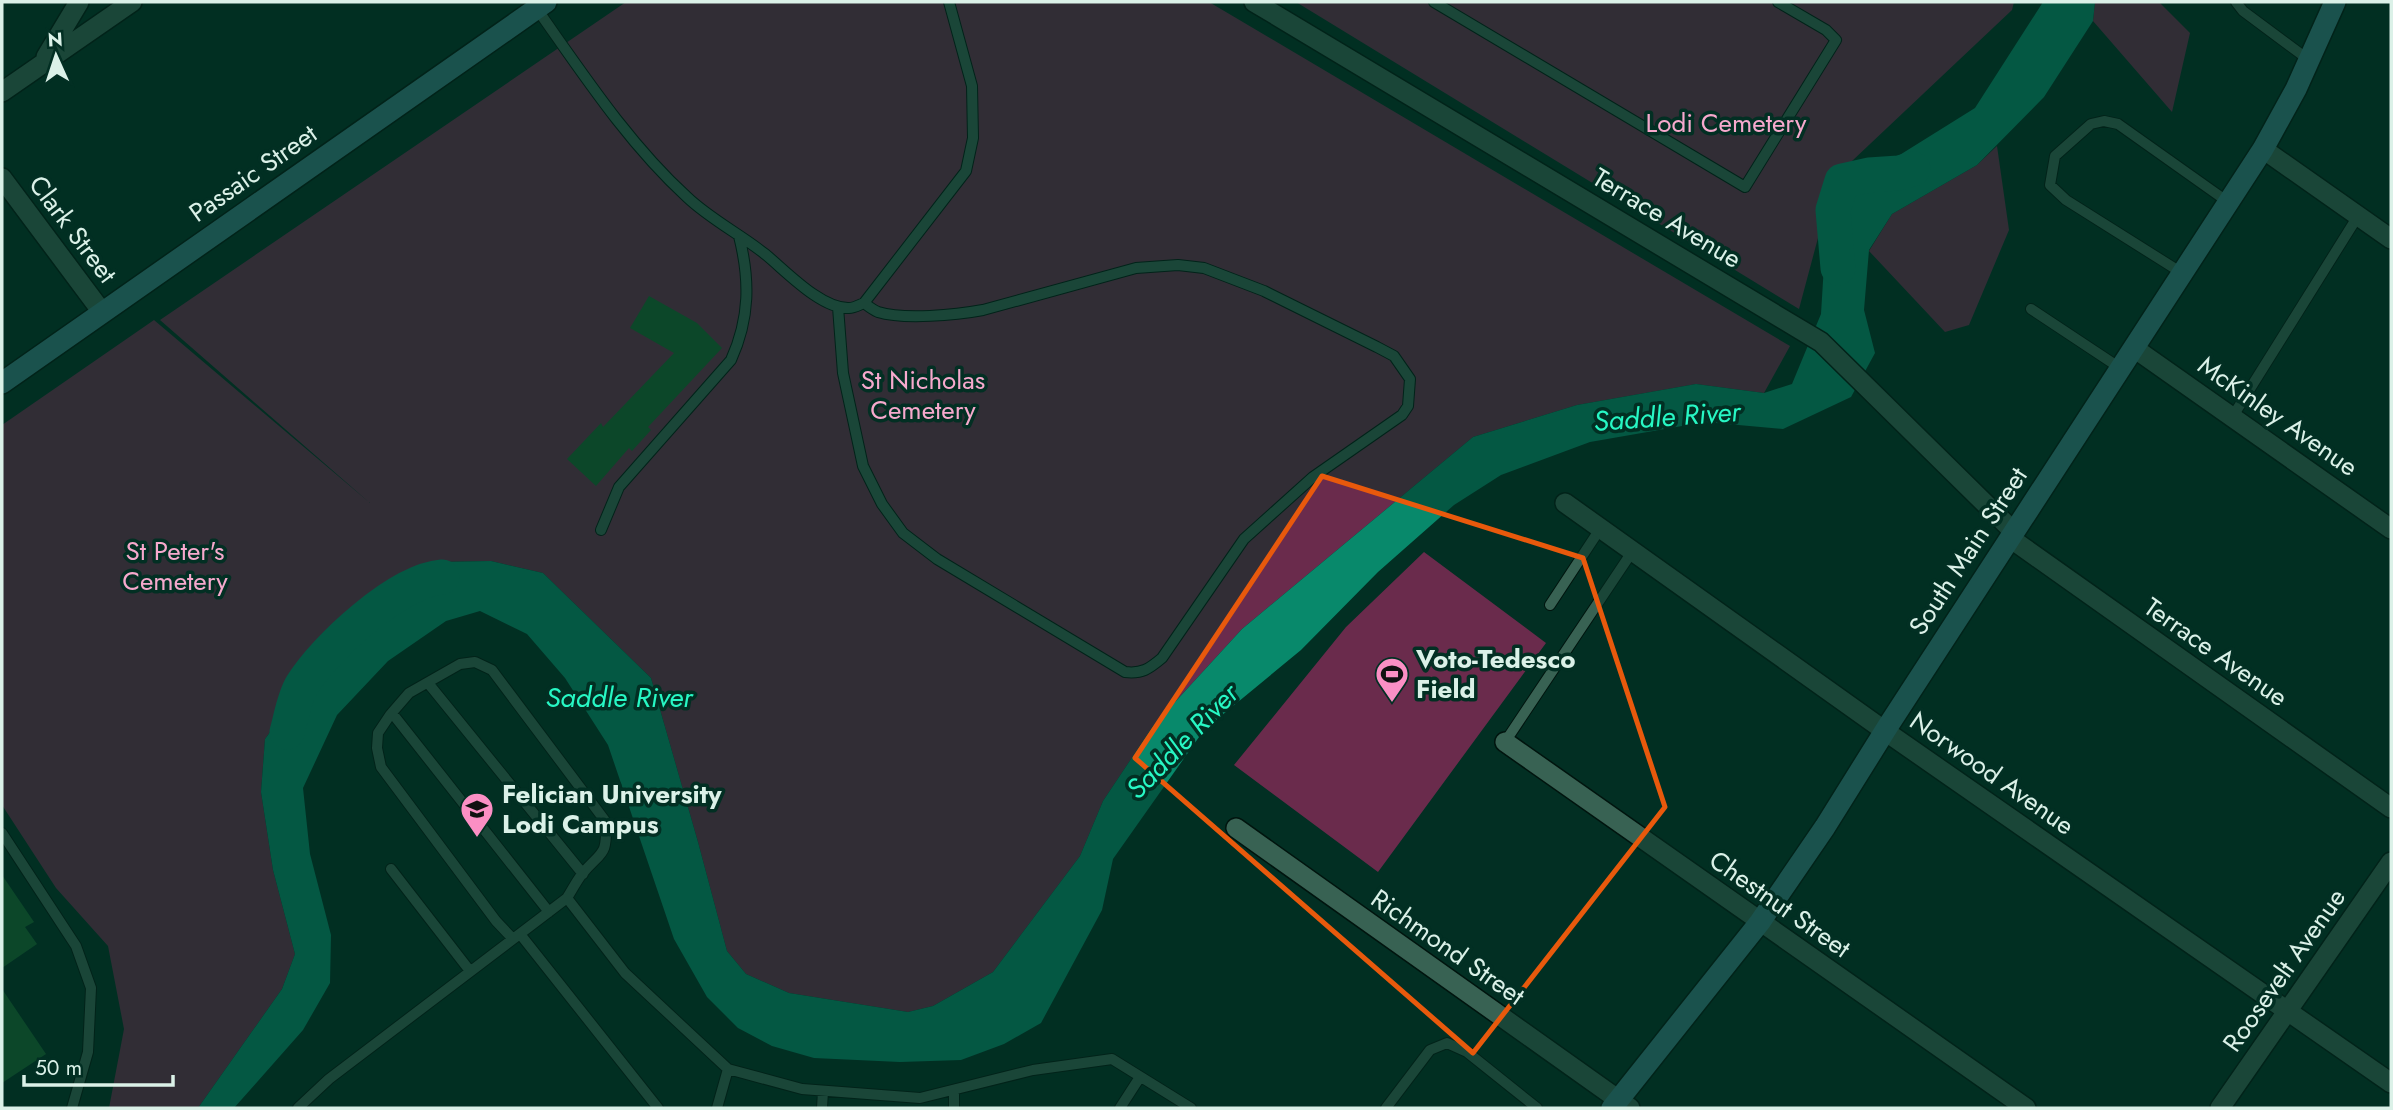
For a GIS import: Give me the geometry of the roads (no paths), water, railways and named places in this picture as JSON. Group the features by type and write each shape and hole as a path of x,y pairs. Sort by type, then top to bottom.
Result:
{"street":[{"path":"41,64 79,2"},
{"path":"2,92 132,2"},
{"name":"Terrace Avenue","path":"1254,2 1821,342 2012,535 2391,808"},
{"name":"South Main Street","path":"1620,1106 1760,922 1825,827 2263,149 2310,60 2331,3"},
{"name":"Passaic Street","path":"2,383 538,4"},
{"path":"2263,149 2391,239"},
{"name":"Clark Street","path":"2,177 102,312"},
{"name":"McKinley Avenue","path":"2134,348 2391,529"},
{"name":"Norwood Avenue","path":"1565,503 1885,731 2391,1083"},
{"name":"Chestnut Street","path":"1505,742 2026,1108"},
{"name":"Richmond Street","path":"1236,828 1620,1106"},
{"name":"Roosevelt Avenue","path":"2220,1108 2391,862"}],"lane":[{"path":"538,4 598,96 653,163 688,199 821,300 838,307 851,308 864,303 965,171 973,138 972,86 949,2"},
{"path":"1434,2 1745,187 1836,40 1826,30 1778,2"},
{"path":"2236,2 2243,11 2310,60"},
{"path":"2182,273 2066,200 2050,185 2055,156 2091,124 2104,121 2118,124 2228,202"},
{"path":"2233,416 2358,216"},
{"path":"601,530 619,487 731,360 747,315 746,262 740,236"},
{"path":"838,307 843,373 863,466 882,504 903,533 937,559 1125,671 1138,673 1148,670 1162,658 1244,539 1313,477 1387,427 1402,415 1408,406 1410,379 1394,356 1264,291 1204,268 1178,265 1136,268 960,314 931,316 877,312 864,303"},
{"path":"2031,309 2120,368"},
{"path":"1550,606 1600,529"},
{"path":"1505,742 1632,552"},
{"path":"298,1108 329,1079 516,936 567,898 583,874 601,857 605,846 606,822 492,670 475,662 460,664 409,693 378,733 377,748 381,767 496,921 516,936 658,1108"},
{"path":"428,682 583,874"},
{"path":"392,713 549,912"},
{"path":"2,833 76,946 91,988 88,1052 72,1108"},
{"path":"391,869 470,971"},
{"path":"567,898 625,973 728,1069 802,1089 920,1098 1033,1070 1112,1059 1191,1108"},
{"path":"1386,1108 1430,1050 1447,1043 1467,1052 1536,1108"},
{"path":"717,1108 728,1069"},
{"path":"1120,1108 1140,1077"},
{"path":"954,1090 954,1108"},
{"path":"822,1108 823,1091"}],"water":[{"name":"Saddle River","path":"2043,2 2095,2 2093,21 2044,97 1977,165 1892,214 1869,250 1864,310 1875,353 1851,397 1783,429 1705,422 1590,442 1501,475 1454,505 1378,572 1301,650 1204,730 1113,859 1102,910 1041,1023 1004,1044 961,1060 900,1062 814,1058 772,1046 738,1028 707,997 674,939 608,745 565,678 527,634 480,611 446,621 388,661 337,715 303,788 310,854 331,935 330,983 303,1030 234,1108 198,1108 282,989 295,954 273,870 261,792 265,739 339,637 438,562 491,561 543,573 651,678 727,951 746,974 789,993 908,1012 933,1006 993,972 1080,856 1103,801 1153,726 1242,629 1473,437 1577,405 1696,384 1764,393 1792,384 1821,314 1824,265 1835,214 1858,181 1975,108"}],"waterway":[{"name":"Saddle River","path":"1838,268 1833,210 1842,181 1913,169"},
{"name":"Saddle River","path":"287,732 302,685 327,653 384,603 424,581 442,577"}],"place":[{"name":"Voto-Tedesco Field","path":"1392,704"},
{"name":"Felician University Lodi Campus","path":"477,839"}],"park label":[{"name":"Lodi Cemetery","path":"1726,123"},
{"name":"St Nicholas Cemetery","path":"923,395"},
{"name":"St Peter's Cemetery","path":"175,566"}]}
